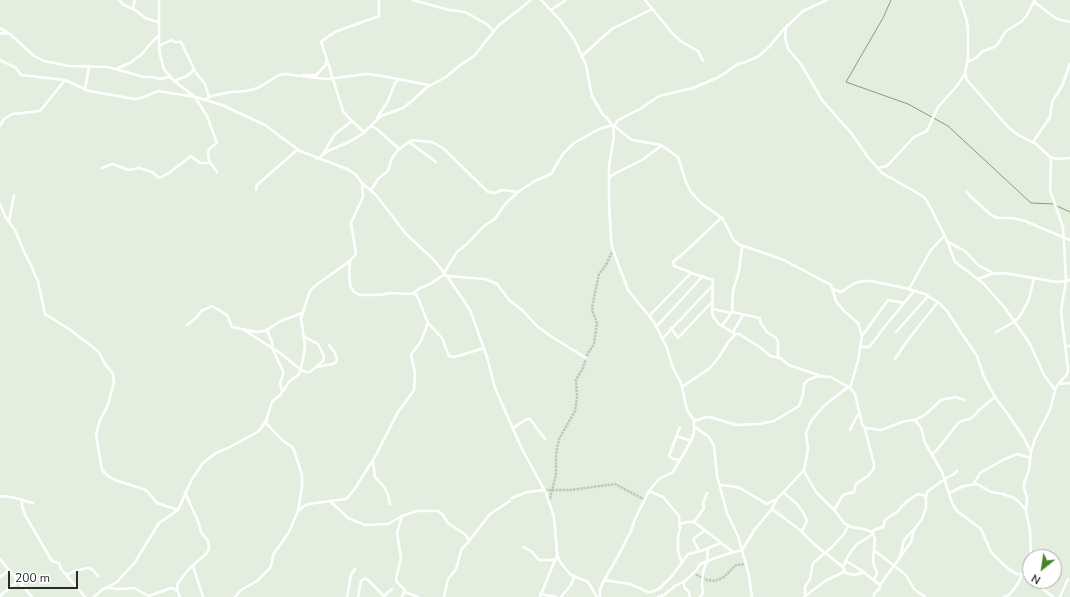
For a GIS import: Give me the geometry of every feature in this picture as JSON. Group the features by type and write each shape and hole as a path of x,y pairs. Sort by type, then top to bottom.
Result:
{"street":[{"path":"119,0 133,8 145,18 158,22"},
{"path":"133,8 134,0"},
{"path":"159,0 158,46 164,69 174,81 195,97 208,118 217,143 208,150 208,156 210,163 217,172"},
{"path":"364,132 343,111 321,42 335,32 379,16 379,0"},
{"path":"413,0 423,1 449,10 465,12 488,25 493,31"},
{"path":"377,119 381,116 403,108 430,85 442,80 474,56 493,31 531,0"},
{"path":"541,0 568,30 582,55 589,76 592,96 602,115 628,138 634,141 661,145 678,157 688,188 704,206 722,217 733,239 742,247 756,249 784,260 828,283 832,288 836,301 844,311 858,323 862,336 861,347 849,388 825,405 810,424 806,434 808,449 804,470 784,493 777,499 767,504 740,488 719,485"},
{"path":"551,10 566,0"},
{"path":"645,0 672,33 682,42 698,51 704,62"},
{"path":"350,261 349,283 357,294 379,295 389,293 415,293 420,288 430,284 445,274 457,252 484,226 495,220 504,205 518,192 535,181 551,174 562,154 574,143 599,129 613,126 618,120 646,106 659,96 684,91 714,80 735,65 759,56 803,11 827,0"},
{"path":"960,0 967,21 968,39 965,77 969,84 1018,135 1033,142 1050,157 1057,159 1070,158"},
{"path":"967,62 977,57 983,51 997,45 1006,31 1021,22 1029,13 1035,1 1057,19 1070,22"},
{"path":"582,55 614,28 652,9"},
{"path":"0,28 12,35 30,53 40,60 69,66 108,67 144,77 160,79 170,77"},
{"path":"786,28 785,38 788,48 806,71 822,100 852,134 882,173 924,197 947,241 955,262 978,279 1000,302 1030,344 1044,375 1055,390"},
{"path":"0,33 8,33"},
{"path":"118,69 130,63 142,54 158,36"},
{"path":"158,46 171,40 181,42 194,70 205,84 208,97"},
{"path":"300,76 317,75 325,66 327,59"},
{"path":"0,60 16,68 21,75 65,80 85,90 135,99 142,98 158,91 195,97 222,105 265,125 297,150 317,159 347,169 355,174 385,205 398,226 430,256 445,274 470,310 490,364 493,383 513,428 544,490 554,517 557,555 540,596 556,597"},
{"path":"1033,142 1049,120 1052,102 1062,86 1070,64"},
{"path":"85,90 89,66"},
{"path":"174,81 187,76 194,70"},
{"path":"878,168 887,166 914,137 927,131 938,107 956,87 965,73"},
{"path":"205,100 208,97 258,88 280,75 322,79 367,74 430,85"},
{"path":"322,154 350,141 370,127 377,119 388,101 395,83 395,78"},
{"path":"395,83 399,79"},
{"path":"0,126 4,119 12,114 40,111 65,80"},
{"path":"317,159 332,138 343,127 352,121"},
{"path":"370,127 374,126 399,149"},
{"path":"600,597 601,586 617,558 631,530 634,519 649,491 659,479 673,472 691,441 694,427 694,420 687,410 682,386 673,368 669,353 649,316 628,290 613,250 610,237 609,166 615,131 613,126"},
{"path":"371,190 378,179 388,170 392,158 399,149 412,140 432,142 443,148 488,192 495,193 502,190 518,192"},
{"path":"409,142 436,162"},
{"path":"609,178 642,160 661,145"},
{"path":"256,190 257,185 297,150"},
{"path":"102,168 112,164 131,170 139,168 145,171 152,171 159,178 169,173 191,156 200,163 210,163"},
{"path":"1031,549 1030,530 1026,510 1027,498 1024,486 1029,470 1031,452 1037,434 1050,410 1055,390 1068,370 1061,311 1066,281 1064,238 1062,223 1050,190 1050,157"},
{"path":"94,597 105,588 117,582 136,561 159,523 178,510 193,476 205,461 259,431 265,422 272,403 301,370 305,344 301,325 302,312 313,287 350,261 356,254 351,223 363,197 362,182"},
{"path":"967,192 991,215 998,218 1012,218 1025,221 1042,229 1059,234 1070,240"},
{"path":"9,221 14,195"},
{"path":"0,204 15,230 25,254 32,265 38,281 45,314 69,329 98,351 113,374 114,382 108,404 100,420 96,434 102,470 111,478 146,490 157,503 178,510"},
{"path":"722,217 673,262 674,266 712,279 714,318 722,326 734,333 739,334 761,348 770,356 778,358 789,365 818,376 831,377 849,388 855,395 862,424 865,428 874,468 869,475 856,484 854,492 842,495 834,510"},
{"path":"909,289 931,250 944,236"},
{"path":"947,241 965,251 980,267 994,274"},
{"path":"722,326 731,312 733,291 739,271 742,247"},
{"path":"649,316 691,273"},
{"path":"978,279 994,274 1006,273 1056,282 1070,280"},
{"path":"445,274 485,280 497,284 510,301 522,310 538,327 552,338 586,358"},
{"path":"656,327 703,276"},
{"path":"996,332 1014,322 1020,316 1029,299 1034,278"},
{"path":"832,288 841,292 855,283 871,281 909,289 928,296 938,302 948,311 977,356 984,377 995,397 1024,438 1031,452"},
{"path":"662,339 713,285"},
{"path":"861,347 869,347 871,345 914,291"},
{"path":"415,293 428,323 442,338 448,354 451,357 484,348"},
{"path":"896,332 928,296"},
{"path":"862,336 888,300 904,303"},
{"path":"671,328 678,338 713,302"},
{"path":"895,359 907,341 938,302"},
{"path":"187,325 196,318 201,311 212,306 227,315 232,327 260,332 267,330 281,321 302,312"},
{"path":"713,309 760,318 760,323 769,334 777,340 778,358"},
{"path":"682,386 710,368 719,357 734,333 743,315"},
{"path":"298,511 308,504 346,499 354,490 373,460 398,412 414,388 416,373 411,355 421,341 428,323"},
{"path":"244,330 272,349 280,352 301,370 310,372 317,367 324,358 323,352 317,343 303,336"},
{"path":"267,330 272,342 272,349 283,371 280,382 282,392"},
{"path":"317,367 336,362 335,353 329,345"},
{"path":"1065,346 1070,346"},
{"path":"694,420 710,417 736,425 758,424 774,421 799,406 806,382 818,376"},
{"path":"1058,384 1070,384"},
{"path":"865,428 881,430 904,421 916,420 926,414 941,400 956,397 964,400"},
{"path":"932,454 961,420 972,418 978,410 995,397"},
{"path":"850,430 859,414"},
{"path":"513,428 528,419 533,422 545,439"},
{"path":"916,420 925,443 942,472 957,511 982,532 990,550 995,556 1013,573 1022,574"},
{"path":"235,597 241,590 254,584 268,571 273,555 289,532 298,511 303,480 295,453 292,447 282,440 265,422"},
{"path":"680,427 669,456 673,459 680,460"},
{"path":"694,427 706,435 715,449 716,476 730,519 738,536 752,597"},
{"path":"676,436 691,441"},
{"path":"974,484 980,473 1003,460 1017,454 1031,458"},
{"path":"373,460 375,477 382,483 387,491 390,504"},
{"path":"804,470 816,492 848,526 855,529 864,529 873,533 875,538 873,562 877,572 874,580"},
{"path":"900,558 904,540 922,519 926,508 926,496 931,488 954,474 956,471"},
{"path":"949,493 964,486 974,484 991,492 1014,498 1026,510"},
{"path":"512,498 527,492 544,490"},
{"path":"649,491 661,496 677,512 680,524 678,550 682,563"},
{"path":"105,588 133,588 148,596 171,588 178,583 207,553 209,545 201,532 198,520 185,493"},
{"path":"694,522 704,508 703,503 707,493"},
{"path":"784,493 797,504 804,514 807,521 802,532"},
{"path":"844,572 843,567 856,545 873,533 874,530 883,527 885,520 898,512 908,500 918,494 926,496"},
{"path":"0,496 11,497 33,503"},
{"path":"658,597 684,581 695,572 700,564 742,550 755,529 772,509 777,499"},
{"path":"22,500 22,506 25,513 52,562 59,563 61,569 84,597"},
{"path":"330,501 348,518 365,525 388,524 402,516 418,511 438,511 443,515 448,523 466,535 469,541"},
{"path":"444,597 448,579 456,569 462,548 466,546 490,514 510,501"},
{"path":"772,509 843,567"},
{"path":"402,516 397,533 400,558 396,580 405,589 402,597"},
{"path":"680,524 694,522 733,552"},
{"path":"804,596 805,587 810,579 812,566 844,534 848,526"},
{"path":"874,597 874,594 880,588 880,585 911,542 914,530"},
{"path":"699,551 693,539 704,531"},
{"path":"604,580 630,584 643,591 652,592 660,588 672,576 689,553 721,543"},
{"path":"523,547 531,551 539,560 556,560"},
{"path":"700,597 703,593 703,572 707,561 708,548"},
{"path":"875,551 907,577 914,590 925,597"},
{"path":"557,555 564,568 574,576 587,581 597,597"},
{"path":"0,559 32,597"},
{"path":"846,561 864,572 880,585"},
{"path":"193,566 204,597"},
{"path":"67,575 74,571 88,568 93,570 98,576"},
{"path":"347,597 351,575 355,569"},
{"path":"0,577 9,570"},
{"path":"804,596 825,581 844,572"},
{"path":"844,572 850,575 864,572"},
{"path":"561,597 571,585 574,576"},
{"path":"1004,597 1009,595 1022,576"},
{"path":"358,597 361,581 364,579 384,596 392,589"},
{"path":"1060,597 1068,579"},
{"path":"0,596 18,580"},
{"path":"684,581 683,585 689,592 690,597"},
{"path":"176,590 178,583"},
{"path":"171,588 176,590 180,597"},
{"path":"1043,589 1053,597"},
{"path":"404,592 418,597"}],"waterway":[{"path":"891,0 883,18 846,82 908,104 948,126 1031,203 1054,204"},
{"path":"1057,206 1070,212"}],"tunnel":[{"path":"549,502 556,475 556,454 559,439 575,411 577,398 576,380 583,368 587,355 594,344 597,323 592,307 599,274 606,265 613,250"},
{"path":"545,490 570,490 615,484 645,500"},
{"path":"693,573 707,580 715,581 724,577 736,565 745,564"}]}
